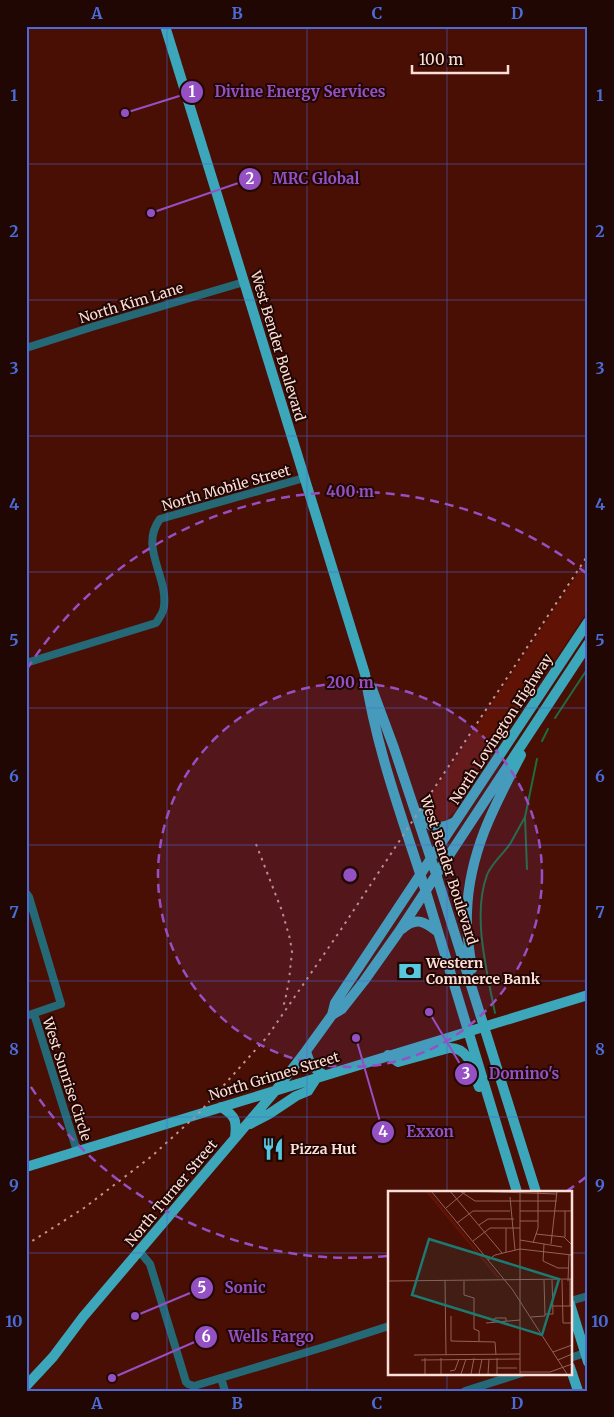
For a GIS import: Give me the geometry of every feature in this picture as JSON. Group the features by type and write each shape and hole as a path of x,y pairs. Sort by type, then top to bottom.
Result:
{"main road":[{"name":"West Bender Boulevard","path":"165,26 365,674 386,770 469,1031 517,1191"},
{"name":"North Lovington Highway","path":"420,875 588,622"},
{"name":"North Lovington Highway","path":"436,874 587,647"},
{"name":"West Bender Boulevard","path":"365,674 374,690 436,874 536,1191"},
{"path":"475,995 467,930 471,876 480,840 489,817 522,753 525,739"},
{"path":"410,796 428,825 444,828 456,822"},
{"name":"North Turner Street","path":"332,1015 342,1009 364,981 436,874"},
{"name":"North Turner Street","path":"26,1386 53,1357 84,1317 276,1090 332,1015 335,1003 420,875"},
{"path":"398,933 408,924 415,921 425,923 438,932"},
{"name":"North Grimes Street","path":"26,1167 588,995"},
{"path":"388,1056 398,1062 449,1048 461,1050 469,1060 479,1088 490,1102"},
{"path":"244,1127 269,1114 296,1096 308,1091 321,1076 313,1068 306,1051"},
{"path":"221,1107 230,1112 234,1118 236,1124 235,1138"},
{"path":"508,1162 525,1156"},
{"path":"572,1310 586,1357"},
{"path":"572,1373 578,1391"}],"street":[{"name":"North Kim Lane","path":"26,348 244,282"},
{"name":"North Mobile Street","path":"26,663 156,623 164,606 164,594 152,545 154,527 160,520 304,478"},
{"name":"West Sunrise Circle","path":"26,893 29,897 61,1004 30,1015 77,1151"},
{"path":"140,1252 150,1264 186,1382 194,1386 388,1326"},
{"path":"572,1302 588,1296"},
{"path":"572,1358 586,1357"},
{"path":"466,1391 519,1374"},
{"path":"221,1378 225,1391"}],"shaded area":[{"path":"588,558 588,610 455,811 445,820 432,823 422,809"}],"waterway":[{"path":"555,718 588,668"},
{"path":"542,741 548,729"},
{"path":"527,869 525,817 537,759"},
{"path":"495,1013 482,944 481,908 483,891 489,871 510,844 525,817"}],"railway":[{"path":"26,1245 84,1208 152,1156 198,1114 267,1037 340,931 588,555"},
{"path":"256,844 282,911 290,939 292,952 289,980 282,1009"}],"place":[{"name":"Divine Energy Services","path":"125,113"},
{"name":"MRC Global","path":"151,213"},
{"name":"Western Commerce Bank","path":"410,971"},
{"name":"Domino's","path":"429,1012"},
{"name":"Exxon","path":"356,1038"},
{"name":"Pizza Hut","path":"273,1149"},
{"name":"Sonic","path":"135,1316"},
{"name":"Wells Fargo","path":"112,1378"}]}
